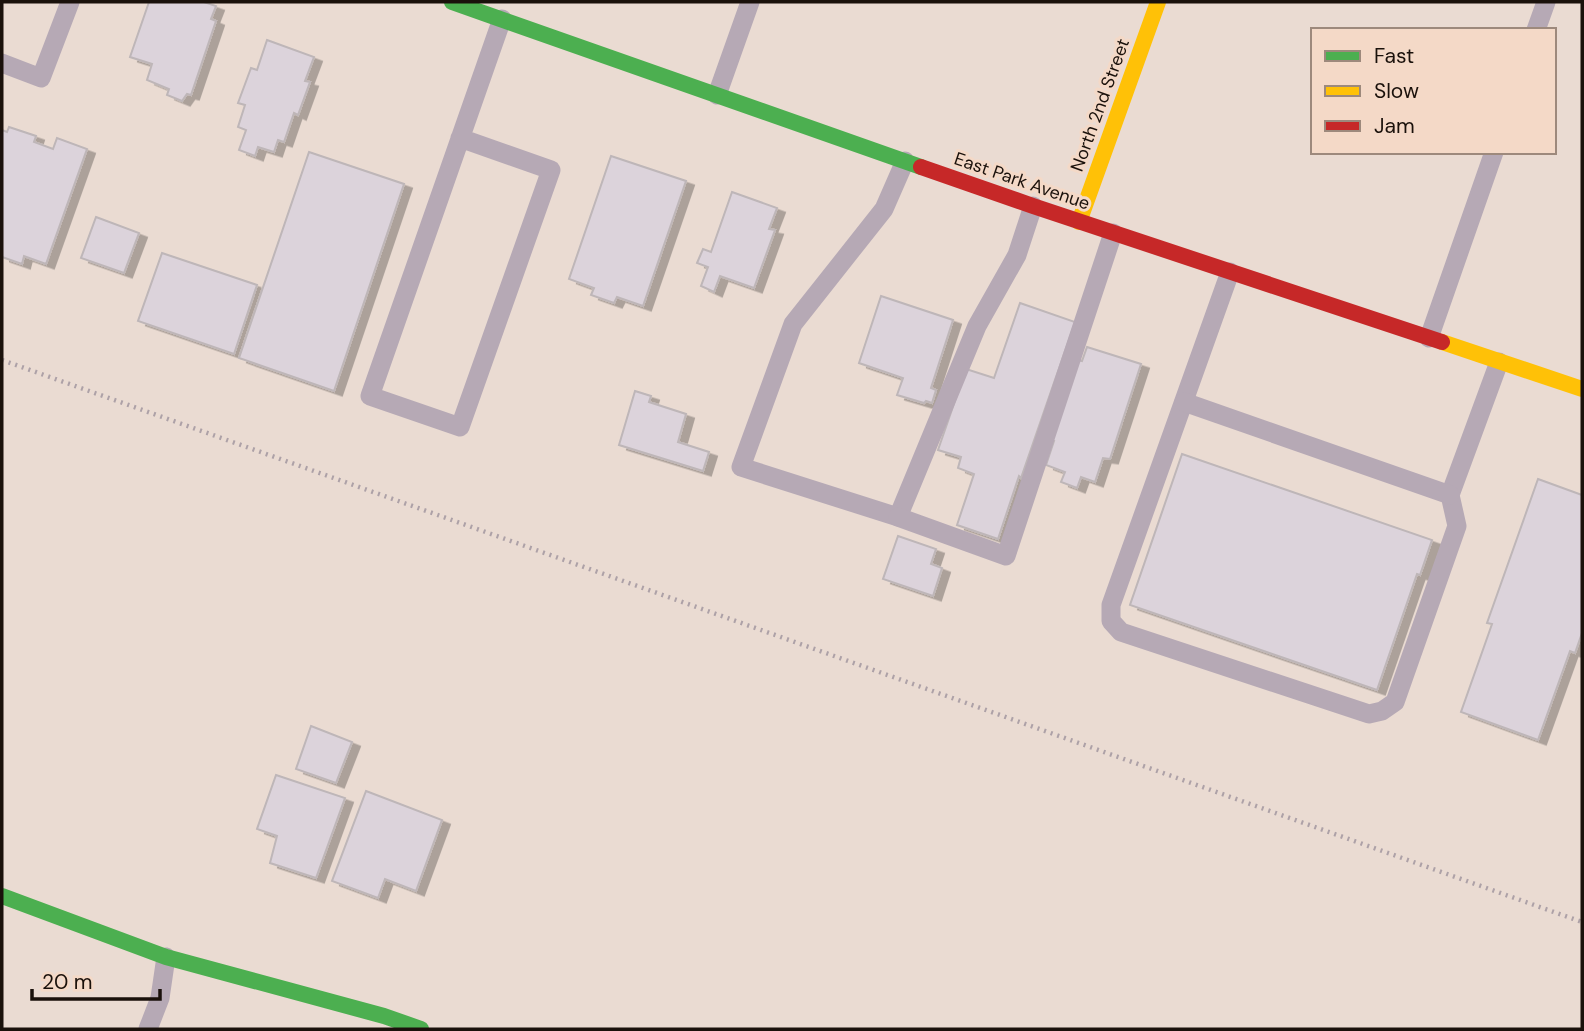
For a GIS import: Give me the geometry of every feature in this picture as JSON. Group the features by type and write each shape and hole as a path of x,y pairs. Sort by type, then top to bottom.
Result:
{"main road":[{"name":"East Park Avenue","path":"453,2 1079,222 1582,389"},
{"name":"North 2nd Street","path":"1079,222 1158,2"},
{"path":"2,896 166,957 384,1016 421,1029"}],"lane":[{"path":"2,63 41,78 70,2"},
{"path":"717,95 750,2"},
{"path":"1537,28 1546,2"},
{"path":"460,138 551,170 460,427 370,396 460,138 502,19"},
{"path":"1429,338 1493,154"},
{"path":"905,161 884,209 793,324 741,467 898,517 1006,556 1113,233"},
{"path":"898,517 976,326 1017,255 1034,206"},
{"path":"1230,272 1111,605 1111,621 1121,632 1368,714 1382,711 1395,702 1457,526 1450,495 1499,362"},
{"path":"1184,402 1450,495"},
{"path":"148,1029 160,998 166,957"}],"path":[{"path":"2,360 1582,922"}],"building":[{"path":"149,2 204,2 216,6 211,19 216,21 191,95 187,94 182,101 167,95 169,89 147,80 152,64 130,57"},
{"path":"267,40 314,57 305,81 310,82 298,115 294,113 284,142 278,140 274,152 258,147 255,156 239,150 246,130 238,127 245,105 238,103 251,68 257,70"},
{"path":"9,127 36,136 34,142 53,149 57,138 87,149 46,264 24,256 22,264 2,257 2,130 7,132"},
{"path":"309,152 404,184 334,391 239,358"},
{"path":"611,156 686,181 643,306 617,297 614,303 591,295 594,288 569,279"},
{"path":"732,192 777,208 769,229 775,230 754,288 720,276 714,292 701,286 708,267 697,263 703,249 711,252"},
{"path":"96,217 139,233 124,273 81,258"},
{"path":"162,253 257,285 234,354 138,321"},
{"path":"881,296 953,320 931,388 936,390 932,403 897,395 903,378 859,363"},
{"path":"1020,303 1075,322 998,539 957,525 974,474 958,468 961,457 938,450 966,369 994,378"},
{"path":"1087,347 1141,364 1110,459 1103,458 1095,482 1081,477 1077,488 1061,482 1065,472 1046,465 1054,441 1050,440 1077,360 1082,361"},
{"path":"635,391 651,396 649,402 686,414 678,442 709,452 703,471 619,445"},
{"path":"1182,454 1432,540 1420,575 1417,574 1377,690 1130,605"},
{"path":"1538,479 1582,495 1582,633 1575,653 1570,651 1538,740 1461,712 1492,624 1487,623"},
{"path":"898,536 936,549 931,564 942,568 933,596 883,579"},
{"path":"311,726 352,742 336,783 296,769"},
{"path":"276,775 345,798 316,878 270,863 277,836 257,829"},
{"path":"366,791 442,820 416,891 385,879 378,898 332,881"}],"traffic: fast":[{"path":"452,2 921,167"},
{"path":"2,896 166,957 384,1016 421,1029"}],"traffic: slow":[{"path":"1079,222 1158,2"},
{"path":"1442,342 1582,389"}],"traffic: jam":[{"path":"921,167 1442,342"}]}
